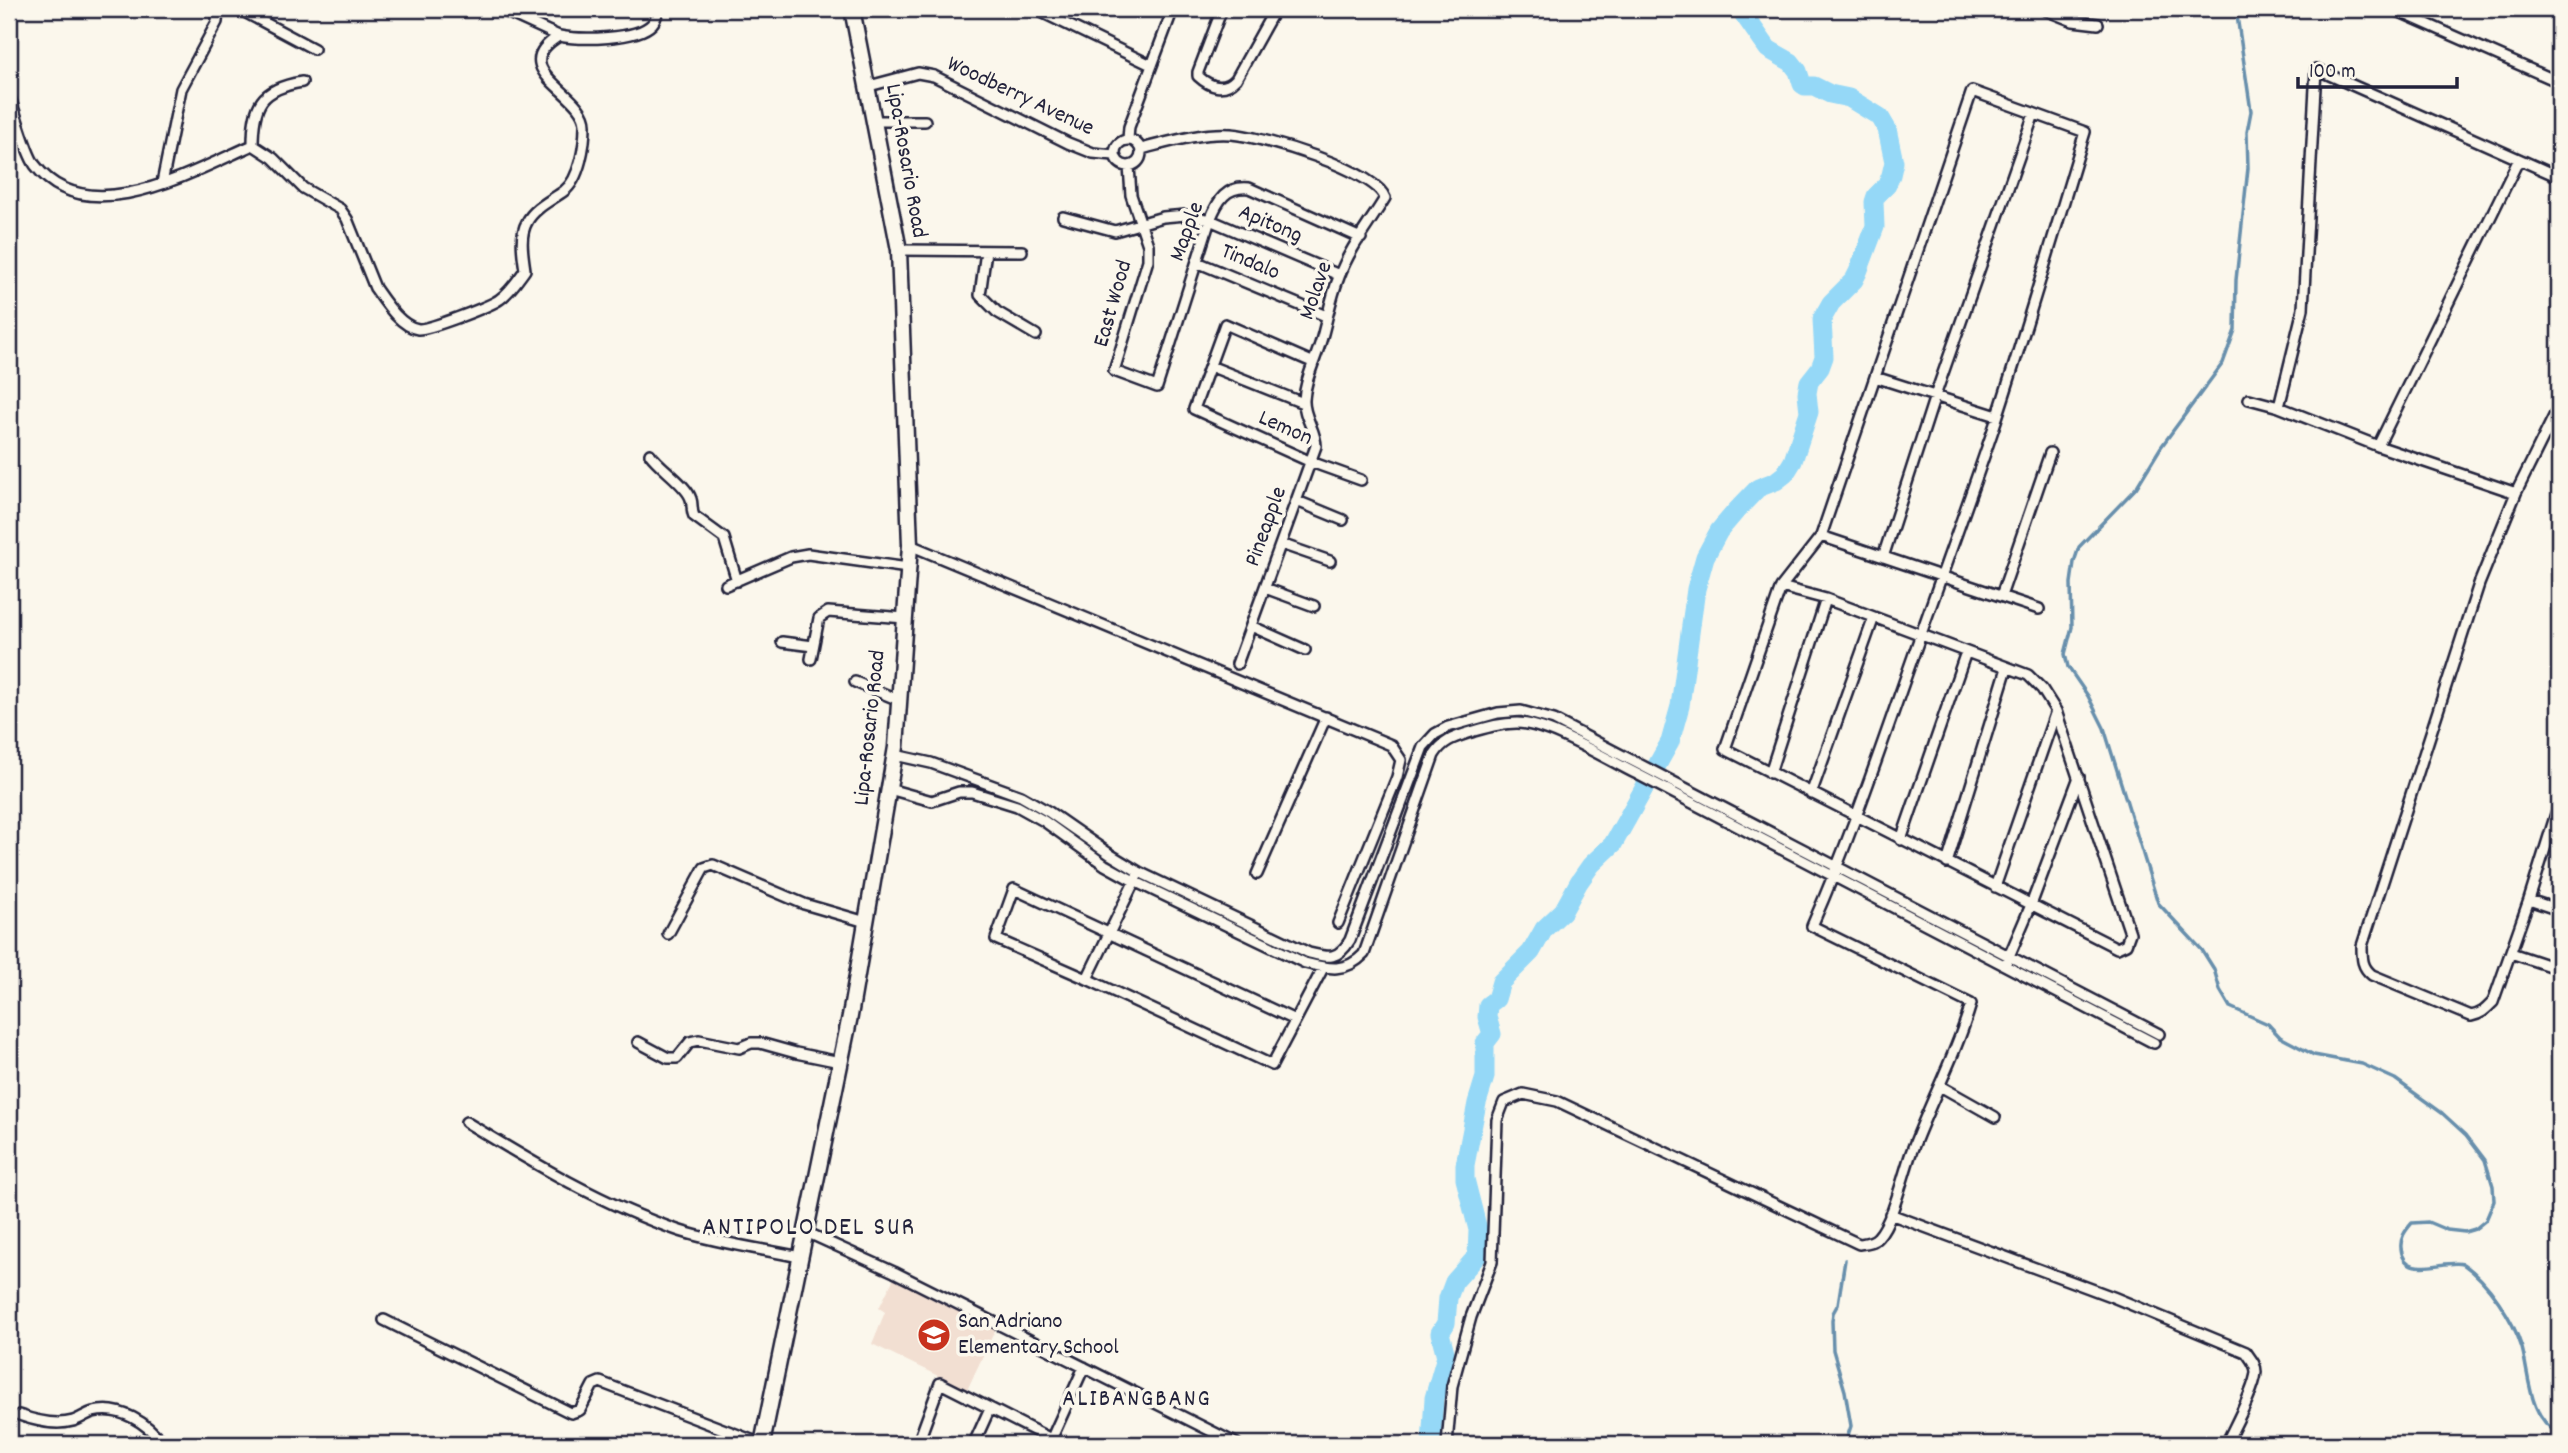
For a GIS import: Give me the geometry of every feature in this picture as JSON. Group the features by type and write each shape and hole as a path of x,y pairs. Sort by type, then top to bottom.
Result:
{"main road":[{"name":"Lipa-Rosario Road","path":"762,1444 840,1062 895,755 910,545 899,250 852,9"}],"street":[{"path":"162,183 181,89 217,22 218,9"},
{"path":"239,9 314,50"},
{"path":"502,10 559,36 588,40 646,29 653,24 658,9"},
{"path":"1035,9 1150,65"},
{"path":"1128,139 1129,127 1150,65 1173,9"},
{"path":"1222,9 1198,72 1198,76 1205,82 1220,88 1227,87 1236,79 1275,9"},
{"path":"2043,9 2073,21 2098,24"},
{"path":"2393,9 2559,82"},
{"path":"253,145 273,158 303,188 340,209 347,219 375,288 401,319 418,328 438,325 499,301 511,289 525,270 522,244 526,223 532,214 567,189 574,180 582,150 585,123 583,113 540,69 540,58 544,50 549,42 559,36"},
{"path":"2279,407 2303,309 2316,69 2559,177"},
{"name":"Woodberry Avenue","path":"869,86 918,73 934,76 1068,144 1093,153 1114,155"},
{"path":"253,145 253,123 260,104 269,92 280,86 302,82"},
{"path":"1447,1444 1452,1386 1471,1317 1492,1262 1497,1120 1504,1102 1522,1094 1557,1101 1858,1244 1871,1243 1879,1237 1962,1034 1971,1004 1812,926 1857,818 1921,635 1997,416 2085,132 1972,91 1821,536 1781,587 1725,749 1770,773 1811,794 1857,818 1901,841 2117,948 2126,944 2130,933 2056,710 2042,689 2028,676 1966,652 1921,635 1874,617 1826,599 1781,587"},
{"path":"9,95 34,164 58,188 92,197 124,195 162,183 253,145"},
{"path":"1883,557 1935,396 2034,114"},
{"path":"875,121 925,121"},
{"name":"Molave","path":"1141,149 1198,136 1229,134 1265,139 1370,180 1383,191 1385,198 1339,275 1320,344 1312,362 1303,403"},
{"path":"1128,139 1139,144 1141,149 1139,161 1129,166 1122,165 1114,155 1118,144 1128,139"},
{"path":"2378,446 2519,159"},
{"name":"East Wood","path":"1129,166 1131,195 1148,245 1148,260 1114,371 1157,387"},
{"name":"Mapple","path":"1157,387 1210,220 1216,205 1226,192 1238,187 1249,188 1361,238"},
{"name":"Apitong","path":"1063,217 1115,231 1141,222 1186,215 1210,220 1339,275"},
{"path":"899,250 1022,251"},
{"path":"986,251 980,295 997,312 1036,335"},
{"name":"Tindalo","path":"1197,262 1326,316"},
{"path":"1303,403 1210,366 1225,324 1312,362"},
{"name":"Lemon","path":"1210,366 1194,409 1311,462 1361,480"},
{"path":"1875,377 1997,416"},
{"path":"2249,399 2279,407 2378,446 2516,493"},
{"name":"Pineapple","path":"1237,664 1317,446 1316,434 1303,403"},
{"path":"2559,406 2516,493 2479,584 2457,648 2362,946 2362,961 2366,971 2471,1016 2480,1014 2493,1002 2559,804"},
{"path":"2001,597 2050,453"},
{"path":"650,454 659,466 682,485 691,499 694,516 724,538 737,581"},
{"path":"1297,501 1343,520"},
{"path":"1821,536 2039,609"},
{"path":"1281,544 1331,561"},
{"path":"910,545 1391,745 1401,761 1397,777 1338,923"},
{"path":"726,585 791,557 808,554 908,568"},
{"path":"1265,588 1314,606"},
{"path":"1770,773 1826,599"},
{"path":"811,659 819,618 828,612 905,618"},
{"path":"1811,794 1874,617"},
{"path":"1251,626 1304,650"},
{"path":"782,642 813,646"},
{"path":"1901,841 1966,652"},
{"path":"1947,863 2007,668"},
{"path":"855,682 900,699"},
{"path":"1995,887 2056,710"},
{"path":"895,755 931,763 1021,796 1139,872 1309,953 1328,958 1343,951 1350,940 1423,747 1435,734 1448,727 1498,713 1521,711 1554,720 1642,764 2159,1034"},
{"path":"1257,874 1326,716"},
{"path":"889,789 932,800 958,792 972,792 1017,806 1044,821 1105,865 1134,881 1305,963 1323,968 1344,969 1356,963 1364,954 1434,755 1442,743 1500,724 1520,723 1550,731 1663,787 2154,1043"},
{"path":"958,792 961,775"},
{"path":"2005,966 2031,905 2078,777"},
{"path":"668,934 708,865 804,904 866,922"},
{"path":"1087,979 1139,872"},
{"path":"1295,1020 1014,889 996,939 1272,1065 1323,968"},
{"path":"2529,900 2559,910"},
{"path":"2511,953 2559,969"},
{"path":"638,1042 668,1058 677,1058 690,1042 699,1040 739,1048 760,1043 840,1062"},
{"path":"1940,1086 1995,1117"},
{"path":"466,1122 611,1205 683,1231 800,1257"},
{"path":"1890,1214 2113,1297 2246,1352 2256,1371 2226,1444"},
{"path":"806,1232 894,1272 1237,1444"},
{"path":"384,1320 571,1413 580,1410 593,1385 600,1382 762,1444"},
{"path":"918,1443 940,1383 1050,1442 1084,1367"},
{"path":"975,1441 990,1408"},
{"path":"19,1415 37,1422 54,1423 72,1421 92,1412 108,1410 142,1421 163,1444"},
{"path":"1491,1444 1506,1444"}],"shaded area":[{"name":"San Adriano Elementary School","path":"895,1276 997,1326 967,1390 872,1344 885,1312 879,1308"}],"waterway":[{"path":"1431,1444 1434,1398 1446,1356 1440,1333 1446,1323 1448,1298 1454,1282 1477,1256 1478,1230 1465,1179 1465,1165 1485,1077 1485,1043 1492,1034 1487,1017 1488,1005 1496,999 1501,982 1531,952 1544,929 1563,911 1591,865 1613,844 1670,742 1680,706 1696,589 1705,557 1719,531 1736,511 1758,488 1785,474 1793,461 1809,412 1809,382 1820,368 1824,357 1822,319 1831,303 1854,280 1858,272 1875,227 1874,202 1887,185 1894,162 1887,129 1880,117 1849,98 1802,84 1798,71 1791,62 1768,49 1740,9"},
{"path":"2236,9 2251,111 2247,132 2248,168 2236,280 2235,330 2223,363 2161,447 2136,488 2079,547 2071,583 2072,627 2065,654 2068,667 2088,696 2104,728 2158,903 2202,950 2214,969 2220,990 2230,1007 2268,1024 2280,1037 2314,1055 2362,1064 2395,1079 2442,1113 2466,1135 2485,1160 2493,1186 2494,1201 2486,1220 2475,1229 2465,1232 2447,1230 2428,1222 2412,1223 2401,1241 2401,1248 2409,1264 2463,1264 2482,1280 2506,1313 2518,1337 2536,1407 2541,1417 2559,1434"},
{"path":"1845,1260 1838,1304 1832,1321 1833,1350 1845,1391 1851,1426 1845,1444"}],"place":[{"name":"San Adriano Elementary School","path":"934,1335"}],"district":[{"name":"ANTIPOLO DEL SUR","path":"809,1228"},
{"name":"ALIBANGBANG","path":"1137,1400"}]}
